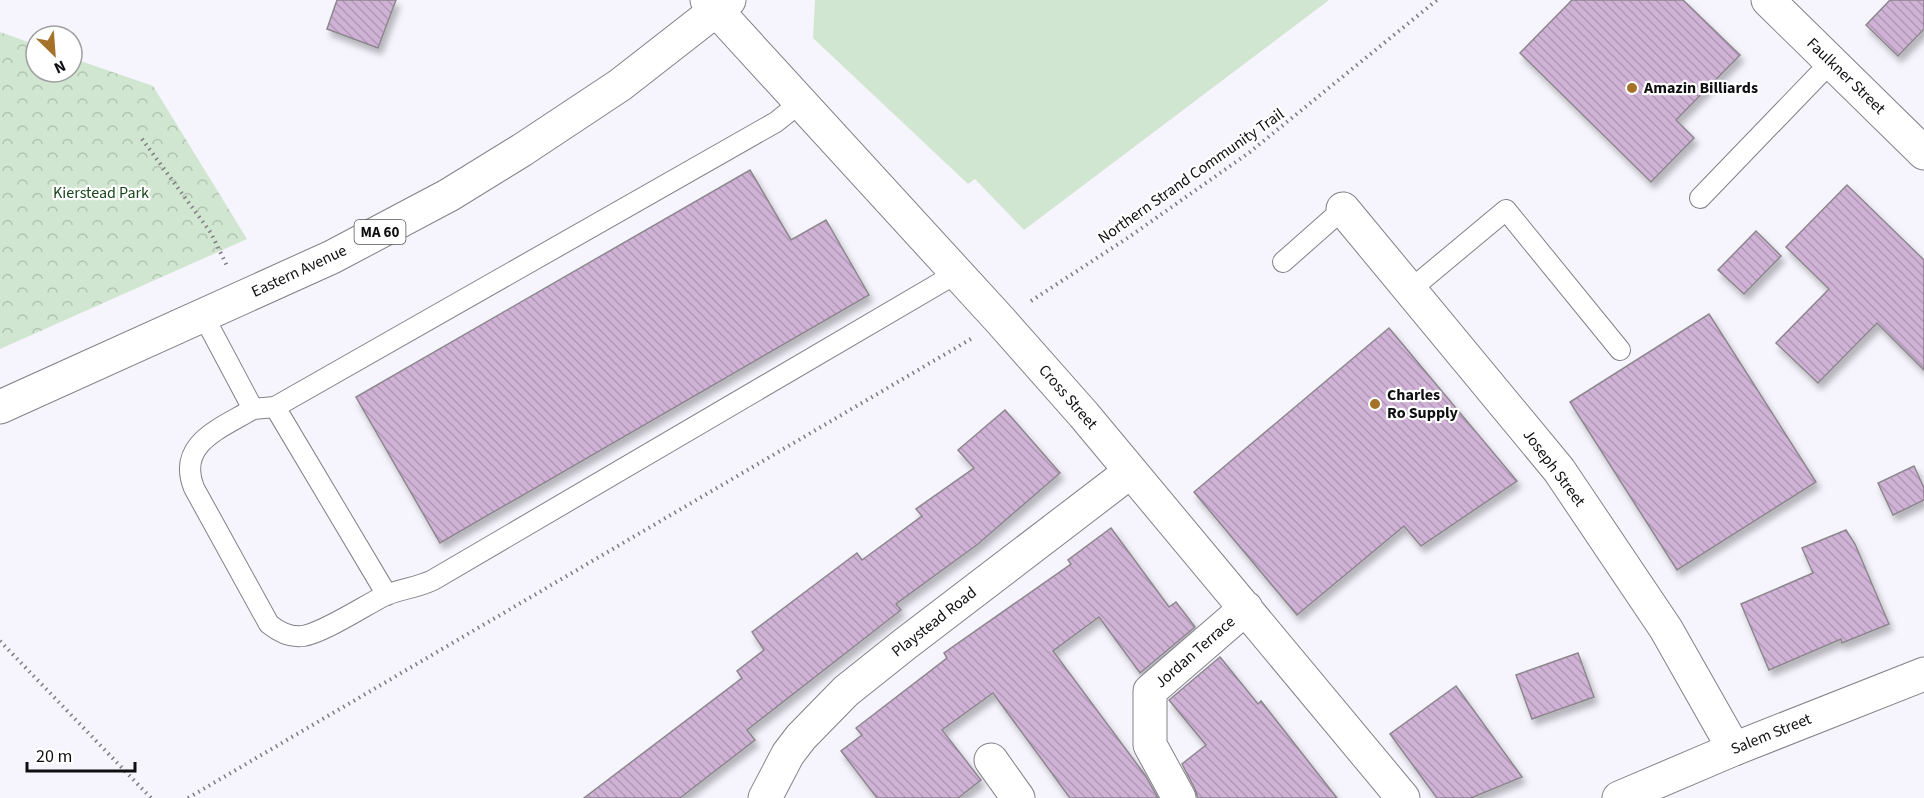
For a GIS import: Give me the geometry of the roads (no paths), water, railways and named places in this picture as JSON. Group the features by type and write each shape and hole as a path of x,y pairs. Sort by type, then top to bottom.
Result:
{"street":[{"name":"Faulkner Street","path":"1768,0 1924,153"},
{"name":"Cross Street","path":"718,3 801,102 1000,320 1246,608 1403,798"},
{"name":"Eastern Avenue","path":"0,407 332,257 449,195 620,85 718,3"},
{"name":"Joseph Street","path":"1343,209 1559,470 1665,629 1734,749"},
{"name":"Playstead Road","path":"765,798 788,754 801,737 846,691 904,644 1130,472"},
{"name":"Jordan Terrace","path":"1179,798 1150,745 1150,691 1246,608"},
{"name":"Salem Street","path":"1620,798 1734,749 1924,674"},
{"path":"991,760 1018,798"}],"lane":[{"path":"1700,198 1831,62"},
{"path":"801,102 776,122 274,407 253,410 202,441 190,459 189,474 194,488 269,624 288,635 310,634 387,595 418,587 433,580 957,273"},
{"path":"1283,262 1343,209"},
{"path":"1410,290 1506,210 1620,350"},
{"path":"203,315 253,410"},
{"path":"274,407 387,595"}],"place":[{"name":"Amazin Billiards","path":"1632,88"},
{"name":"Charles Ro Supply","path":"1375,404"}],"park label":[{"name":"Kierstead Park","path":"101,193"}]}
